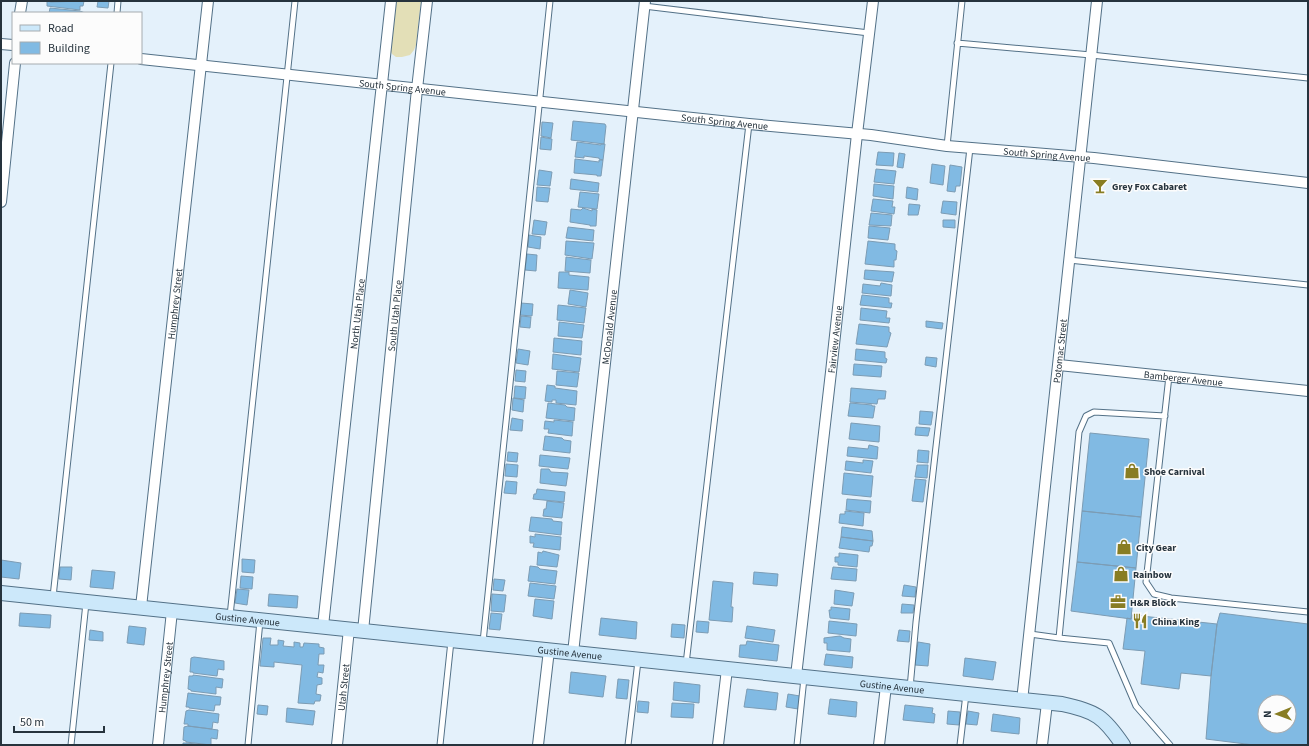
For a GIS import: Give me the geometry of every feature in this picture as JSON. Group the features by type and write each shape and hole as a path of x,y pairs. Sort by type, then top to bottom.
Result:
{"street":[{"path":"20,12 22,1"},
{"name":"Humphrey Street","path":"141,607 208,1"},
{"name":"North Utah Place","path":"322,626 391,1"},
{"name":"South Utah Place","path":"363,631 427,1"},
{"name":"Fairview Avenue","path":"800,677 831,372 873,1"},
{"name":"Potomac Street","path":"1022,700 1097,1"},
{"name":"McDonald Avenue","path":"573,653 644,4"},
{"path":"1,44 12,45"},
{"name":"South Spring Avenue","path":"142,59 633,112 857,134 946,146 1080,157 1308,183"},
{"path":"1,202 15,64"},
{"name":"Bamberger Avenue","path":"1059,365 1308,391"},
{"name":"Gustine Avenue","path":"1,592 1047,703 1075,707 1100,716 1110,726 1123,745"},
{"name":"Humphrey Street","path":"158,745 172,611"},
{"name":"Utah Street","path":"337,745 349,629"},
{"path":"538,745 548,650"},
{"path":"718,745 727,669"},
{"path":"879,745 886,686"},
{"path":"1042,745 1047,703"}],"lane":[{"path":"117,12 118,1"},
{"path":"230,617 295,1"},
{"path":"483,643 550,1"},
{"path":"946,146 962,1"},
{"path":"644,4 869,32"},
{"path":"957,42 1308,78"},
{"path":"53,598 111,64"},
{"path":"685,665 749,124"},
{"path":"910,689 916,622 970,148"},
{"path":"1069,260 1308,285"},
{"path":"1169,376 1146,582 1154,594 1171,598 1308,612"},
{"path":"1059,638 1079,432 1086,416 1094,412 1165,416"},
{"path":"72,745 86,602"},
{"path":"248,745 260,620"},
{"path":"1030,634 1109,643 1136,706 1170,745"},
{"path":"440,745 452,640"},
{"path":"628,745 638,660"},
{"path":"797,745 800,677"},
{"path":"960,745 966,694"}],"shaded area":[{"path":"395,1 421,1 416,45 410,55 402,57 396,57 392,54 389,48"}],"building":[{"path":"47,1 84,1 83,6 80,6 80,10 47,6"},
{"path":"98,1 109,1 108,8 97,7"},
{"path":"50,8 82,12 49,12"},
{"path":"573,121 605,124 604,144 571,140"},
{"path":"542,122 553,123 551,138 541,136"},
{"path":"541,137 552,139 551,150 540,149"},
{"path":"577,142 601,145 605,144 603,160 584,156 584,158 575,157"},
{"path":"878,152 894,153 893,166 876,165"},
{"path":"899,153 905,154 903,168 897,167"},
{"path":"575,159 599,162 599,160 603,160 601,176 574,173"},
{"path":"932,164 945,166 943,185 930,183"},
{"path":"950,165 962,167 960,186 956,186 955,192 947,191"},
{"path":"876,169 896,171 894,184 874,182"},
{"path":"539,170 552,172 550,186 537,185"},
{"path":"571,179 599,183 598,192 570,189"},
{"path":"874,184 894,186 893,199 873,196"},
{"path":"537,187 550,188 548,202 536,201"},
{"path":"907,187 918,189 917,200 906,198"},
{"path":"580,192 599,194 597,209 578,207"},
{"path":"873,199 893,201 892,207 895,207 894,214 871,211"},
{"path":"943,201 957,202 956,215 941,213"},
{"path":"909,204 920,205 918,215 908,215"},
{"path":"583,208 592,211 592,209 597,210 596,226 570,222 571,209 581,210"},
{"path":"871,213 892,215 891,226 869,225"},
{"path":"534,220 547,222 545,235 532,234"},
{"path":"943,220 955,220 955,228 943,227"},
{"path":"869,226 890,228 888,240 868,238"},
{"path":"568,227 594,230 593,241 566,238"},
{"path":"529,235 541,237 540,249 528,247"},
{"path":"566,241 594,243 592,259 565,255"},
{"path":"868,241 895,244 895,250 897,251 896,260 894,260 894,267 865,264"},
{"path":"527,254 537,255 536,271 525,270"},
{"path":"566,257 591,260 590,273 565,271"},
{"path":"865,270 894,272 892,282 864,279"},
{"path":"559,272 569,272 569,275 589,277 588,290 558,288"},
{"path":"881,283 892,285 891,296 862,293 863,284 880,286"},
{"path":"570,290 588,293 586,307 568,304"},
{"path":"862,295 889,298 889,303 892,303 891,308 860,305"},
{"path":"521,303 533,304 532,316 520,315"},
{"path":"558,305 586,308 584,323 557,320"},
{"path":"861,308 887,311 886,318 890,318 889,323 860,320"},
{"path":"521,316 531,317 530,328 520,327"},
{"path":"926,321 943,323 942,329 926,327"},
{"path":"559,322 584,325 582,338 558,336"},
{"path":"859,324 889,327 889,332 891,333 887,347 856,344"},
{"path":"554,338 582,341 581,355 553,352"},
{"path":"518,349 530,351 528,365 516,363"},
{"path":"856,349 885,352 885,358 887,359 886,363 855,360"},
{"path":"553,354 581,358 579,372 552,369"},
{"path":"926,357 937,358 936,367 925,365"},
{"path":"854,364 882,366 881,377 853,375"},
{"path":"516,370 526,371 525,382 515,381"},
{"path":"557,371 579,373 577,387 556,385"},
{"path":"547,385 555,386 555,388 577,391 576,405 556,403 556,400 552,400 552,402 545,401"},
{"path":"515,386 526,387 525,399 514,398"},
{"path":"851,388 886,391 885,399 878,399 877,404 850,402"},
{"path":"513,398 524,400 523,412 512,410"},
{"path":"548,403 575,408 574,421 546,418"},
{"path":"850,403 875,406 873,418 848,416"},
{"path":"920,411 933,412 931,425 919,424"},
{"path":"512,418 523,420 522,431 510,430"},
{"path":"554,420 573,422 572,436 548,433 549,429 544,429 545,421 554,422"},
{"path":"851,423 880,426 879,442 849,439"},
{"path":"916,427 930,428 928,436 915,435"},
{"path":"1090,433 1149,439 1141,517 1082,511"},
{"path":"545,436 562,438 564,440 571,441 570,453 543,450"},
{"path":"869,445 878,447 877,459 847,456 848,447 868,449"},
{"path":"918,450 929,451 928,463 917,462"},
{"path":"508,452 518,453 517,462 507,461"},
{"path":"540,455 570,458 568,469 539,466"},
{"path":"863,460 873,461 871,473 845,470 846,461 863,463"},
{"path":"506,464 518,465 517,477 505,476"},
{"path":"917,465 928,465 927,478 915,477"},
{"path":"541,469 549,469 551,472 568,473 566,486 540,483"},
{"path":"844,473 873,476 871,497 842,494"},
{"path":"915,479 926,480 923,502 912,501"},
{"path":"506,481 517,482 516,494 504,493"},
{"path":"537,489 565,492 564,502 533,499"},
{"path":"847,499 871,501 870,513 846,510"},
{"path":"547,501 564,503 562,518 543,516"},
{"path":"845,511 864,513 863,526 839,523 840,514 845,514"},
{"path":"1082,511 1141,517 1136,568 1077,562"},
{"path":"531,517 552,519 553,521 562,522 561,535 529,531"},
{"path":"842,527 872,531 873,541 841,537"},
{"path":"535,534 561,537 560,550 533,547 534,543 530,543 530,536 535,537"},
{"path":"841,537 873,541 872,546 870,546 869,552 839,548"},
{"path":"543,551 559,555 557,567 537,565 538,552 542,553"},
{"path":"839,553 858,555 857,567 838,565 838,562 835,562 835,557 839,557"},
{"path":"242,559 255,560 254,573 242,572"},
{"path":"1,560 21,563 19,579 1,577"},
{"path":"1077,562 1136,568 1131,619 1071,611"},
{"path":"530,566 557,571 555,584 528,581"},
{"path":"60,567 72,567 71,580 59,579"},
{"path":"833,567 857,569 856,581 831,579"},
{"path":"92,570 115,572 113,589 90,587"},
{"path":"754,572 778,574 777,586 753,584"},
{"path":"241,576 253,577 252,589 240,588"},
{"path":"494,579 505,580 503,591 493,590"},
{"path":"713,581 733,583 731,607 733,607 732,622 709,620"},
{"path":"530,583 556,586 554,599 528,596"},
{"path":"904,585 916,587 915,597 902,596"},
{"path":"237,589 249,590 247,605 235,603"},
{"path":"835,590 854,593 852,606 834,604"},
{"path":"269,594 298,596 297,608 268,606"},
{"path":"492,594 506,595 504,612 491,611"},
{"path":"535,599 554,601 552,619 533,616"},
{"path":"902,604 914,605 913,613 901,613"},
{"path":"831,607 850,609 849,620 830,618 829,610 831,610"},
{"path":"20,613 51,615 50,628 19,626"},
{"path":"491,613 502,614 500,630 489,629"},
{"path":"1220,613 1308,624 1308,745 1254,745 1206,739 1217,624"},
{"path":"1132,615 1217,624 1211,676 1181,673 1179,689 1141,684 1145,651 1123,649 1127,618 1131,619"},
{"path":"601,618 637,622 636,639 599,635"},
{"path":"697,621 709,622 708,633 696,632"},
{"path":"829,621 857,624 856,636 828,633"},
{"path":"672,624 685,625 684,638 671,637"},
{"path":"129,626 146,628 144,645 127,643"},
{"path":"747,626 775,630 773,642 745,638"},
{"path":"90,630 103,632 103,641 89,640"},
{"path":"899,630 910,631 909,642 897,641"},
{"path":"840,636 851,639 850,652 827,650 827,643 824,643 824,638"},
{"path":"263,638 271,638 270,645 278,645 278,640 284,641 283,646 294,647 294,642 300,643 300,647 303,647 304,643 319,644 319,647 324,648 324,654 319,654 318,665 324,665 323,673 318,672 317,677 322,678 322,684 317,685 316,694 321,695 320,701 315,701 314,704 298,703 302,665 274,662 274,667 260,666"},
{"path":"747,641 779,645 777,661 739,657 740,645 746,645"},
{"path":"918,642 930,644 928,666 915,665"},
{"path":"826,654 853,657 852,668 824,665"},
{"path":"194,657 224,661 224,670 218,669 217,676 190,672 191,658"},
{"path":"965,658 996,662 993,680 963,676"},
{"path":"571,672 606,676 603,697 569,693"},
{"path":"193,675 223,679 222,688 216,687 216,694 191,691 188,689 189,676"},
{"path":"618,679 629,680 627,699 616,698"},
{"path":"674,682 700,685 699,703 673,700"},
{"path":"747,689 778,693 776,710 744,707"},
{"path":"188,693 221,697 220,705 215,705 214,711 186,707"},
{"path":"788,694 800,696 798,709 786,707"},
{"path":"830,699 857,702 856,717 828,714"},
{"path":"638,701 649,702 648,713 637,712"},
{"path":"672,703 694,704 693,718 671,717"},
{"path":"258,705 268,706 267,715 257,714"},
{"path":"905,705 933,708 932,713 935,714 934,723 903,720"},
{"path":"287,708 315,711 313,725 286,722"},
{"path":"189,710 219,714 218,723 213,722 212,729 188,726 188,724 184,724 186,711"},
{"path":"948,711 960,712 959,725 947,724"},
{"path":"968,711 979,713 977,725 966,724"},
{"path":"993,714 1020,718 1019,734 991,731"},
{"path":"188,726 218,730 217,739 211,738 211,745 186,742 183,740 184,727"},
{"path":"183,743 186,743 207,745 183,745"}],"place":[{"name":"Grey Fox Cabaret","path":"1100,186"},
{"name":"Shoe Carnival","path":"1132,471"},
{"name":"City Gear","path":"1124,547"},
{"name":"Rainbow","path":"1121,574"},
{"name":"H&R Block","path":"1118,602"},
{"name":"China King","path":"1140,621"}]}
